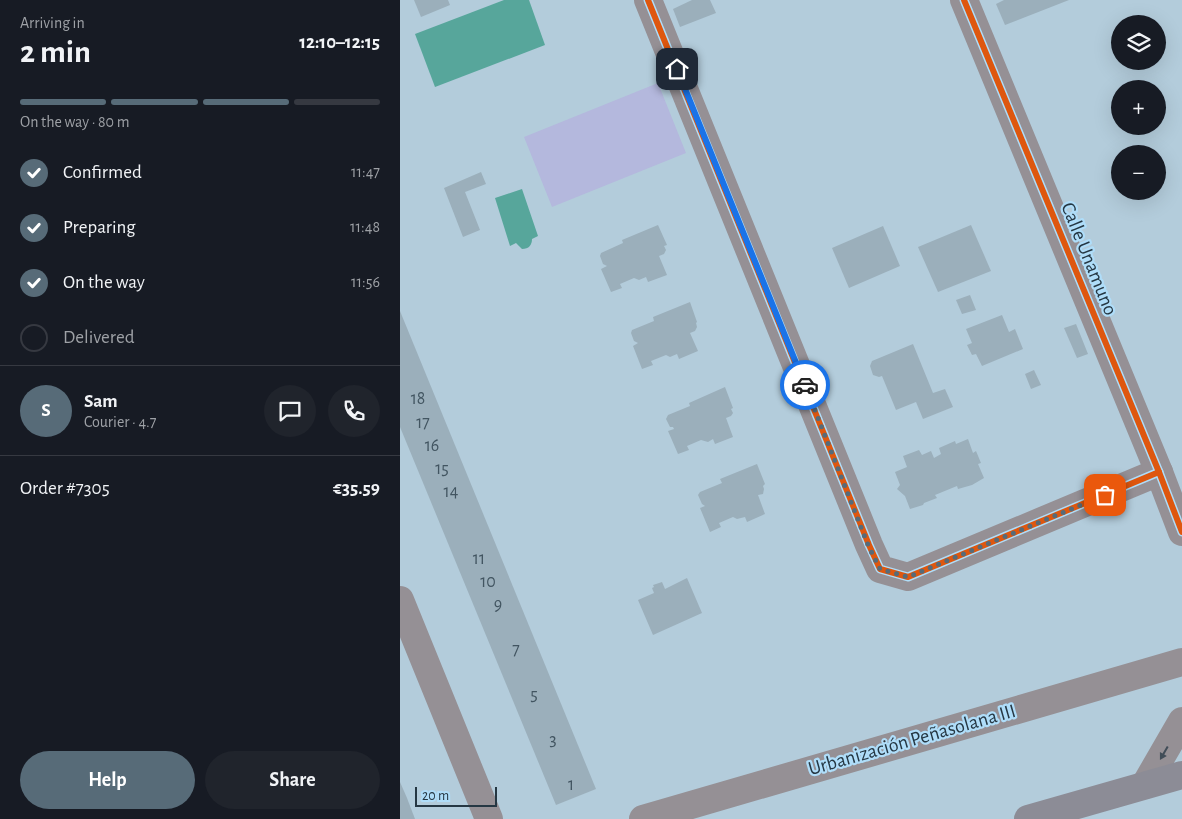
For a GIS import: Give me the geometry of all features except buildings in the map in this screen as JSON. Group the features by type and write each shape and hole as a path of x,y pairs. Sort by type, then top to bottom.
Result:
{"highway":[{"path":"1028,819 1145,784 1182,775"}],"street":[{"path":"648,0 868,545 880,569 908,577 1159,472"},
{"name":"Calle Unamuno","path":"964,0 1182,532"},
{"path":"400,600 489,819"},
{"name":"Urbanización Peñasolana III","path":"643,819 1182,662"},
{"path":"1145,784 1182,721"}],"shaded area":[{"path":"504,0 529,0 545,45 435,87 415,34"},
{"path":"658,83 686,153 552,207 524,137"},
{"path":"522,189 538,236 532,239 531,245 524,249 516,243 510,246 495,198"}],"cycle path":[{"path":"648,0 880,569 908,577 1159,472"},
{"path":"964,0 1182,532"}],"way so far":[{"path":"805,385 868,545 880,569 908,577 1105,495"}],"route":[{"path":"677,69 805,385"}]}
